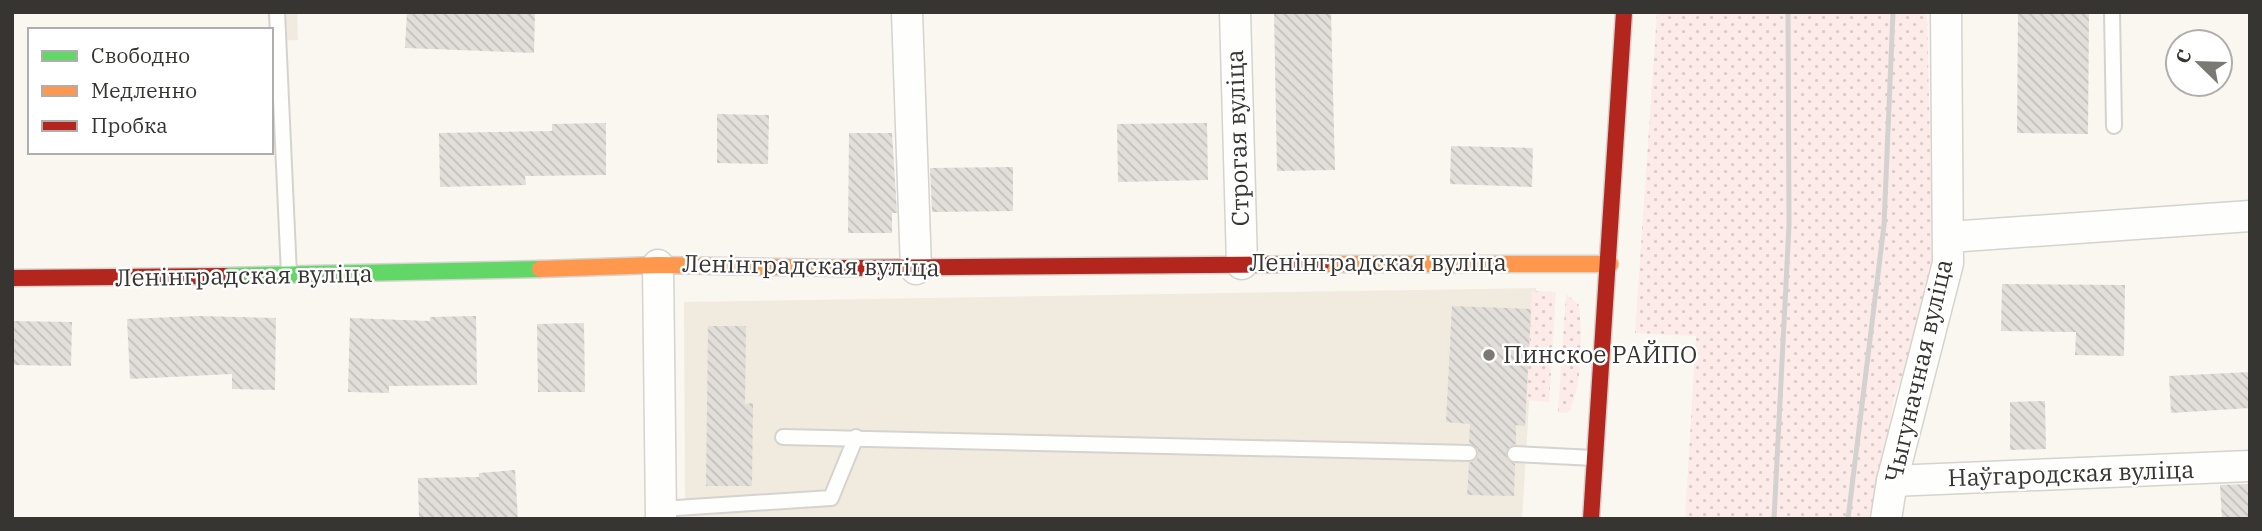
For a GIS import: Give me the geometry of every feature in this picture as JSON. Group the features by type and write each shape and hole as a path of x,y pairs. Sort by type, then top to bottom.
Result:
{"street":[{"path":"907,12 916,269"},
{"name":"Строгая вуліца","path":"1235,12 1242,264"},
{"path":"1591,519 1610,264 1624,12"},
{"name":"Чыгуначная вуліца","path":"1886,519 1892,481 1948,263 1946,12"},
{"path":"1949,237 2250,216"},
{"name":"Ленінградская вуліца","path":"12,278 289,276 658,265 916,269 1242,264 1610,264"},
{"path":"658,265 661,514"},
{"name":"Наўгародская вуліца","path":"1892,481 2250,466"}],"lane":[{"path":"277,12 289,276"},
{"path":"2112,12 2114,126"},
{"path":"783,437 1469,453"},
{"path":"661,514 831,498 856,438"},
{"path":"1515,454 1595,458"}],"shaded area":[{"path":"267,12 297,12 298,40 273,41 273,28 269,28"},
{"path":"1657,12 1927,12 1933,273 1918,340 1894,397 1875,519 1685,519 1696,336 1635,333"},
{"path":"1536,288 1522,519 685,519 684,302"},
{"path":"1532,291 1556,292 1549,402 1527,400"},
{"path":"1566,294 1579,305 1580,360 1574,400 1569,412 1558,413"}],"building":[{"path":"407,12 535,12 534,53 405,48"},
{"path":"1274,12 1331,12 1335,170 1277,171"},
{"path":"2018,12 2089,12 2088,134 2017,133"},
{"path":"717,114 769,115 768,164 717,163"},
{"path":"606,123 606,175 525,176 526,185 440,187 439,133 552,131 552,124"},
{"path":"1207,123 1208,180 1118,182 1117,124"},
{"path":"849,133 892,133 897,213 892,213 892,233 848,233"},
{"path":"1451,146 1533,148 1532,187 1450,184"},
{"path":"1013,167 1013,211 932,212 930,168"},
{"path":"2002,284 2125,285 2124,356 2075,355 2076,332 2001,331"},
{"name":"Пинское РАЙПО","path":"1452,306 1531,309 1525,426 1516,425 1516,444 1510,446 1506,453 1507,459 1515,464 1514,496 1467,495 1469,463 1477,459 1478,449 1469,443 1470,424 1446,422"},
{"path":"199,316 276,318 275,390 232,389 232,374 130,379 127,319"},
{"path":"476,316 477,385 389,386 389,393 348,392 350,318 430,321 430,317"},
{"path":"12,321 72,322 71,366 12,365"},
{"path":"584,323 585,392 538,392 537,324"},
{"path":"708,326 746,326 745,404 753,403 752,486 706,486"},
{"path":"2250,372 2250,408 2171,413 2169,376"},
{"path":"2045,401 2046,449 2010,450 2010,402"},
{"path":"515,470 518,519 419,519 418,478 479,477 479,473"},
{"path":"2250,484 2250,519 2222,519 2220,485"}],"railway":[{"path":"1774,519 1789,225 1788,12"},
{"path":"1848,519 1884,225 1893,12"}],"traffic: fast":[{"path":"224,276 540,269"}],"traffic: slow":[{"path":"1321,264 1610,264"},
{"path":"540,269 658,265 842,268"}],"traffic: jam":[{"path":"1591,519 1624,12"},
{"path":"842,268 1321,264"},
{"path":"12,278 224,276"}],"place":[{"name":"Пинское РАЙПО","path":"1489,355"}]}
